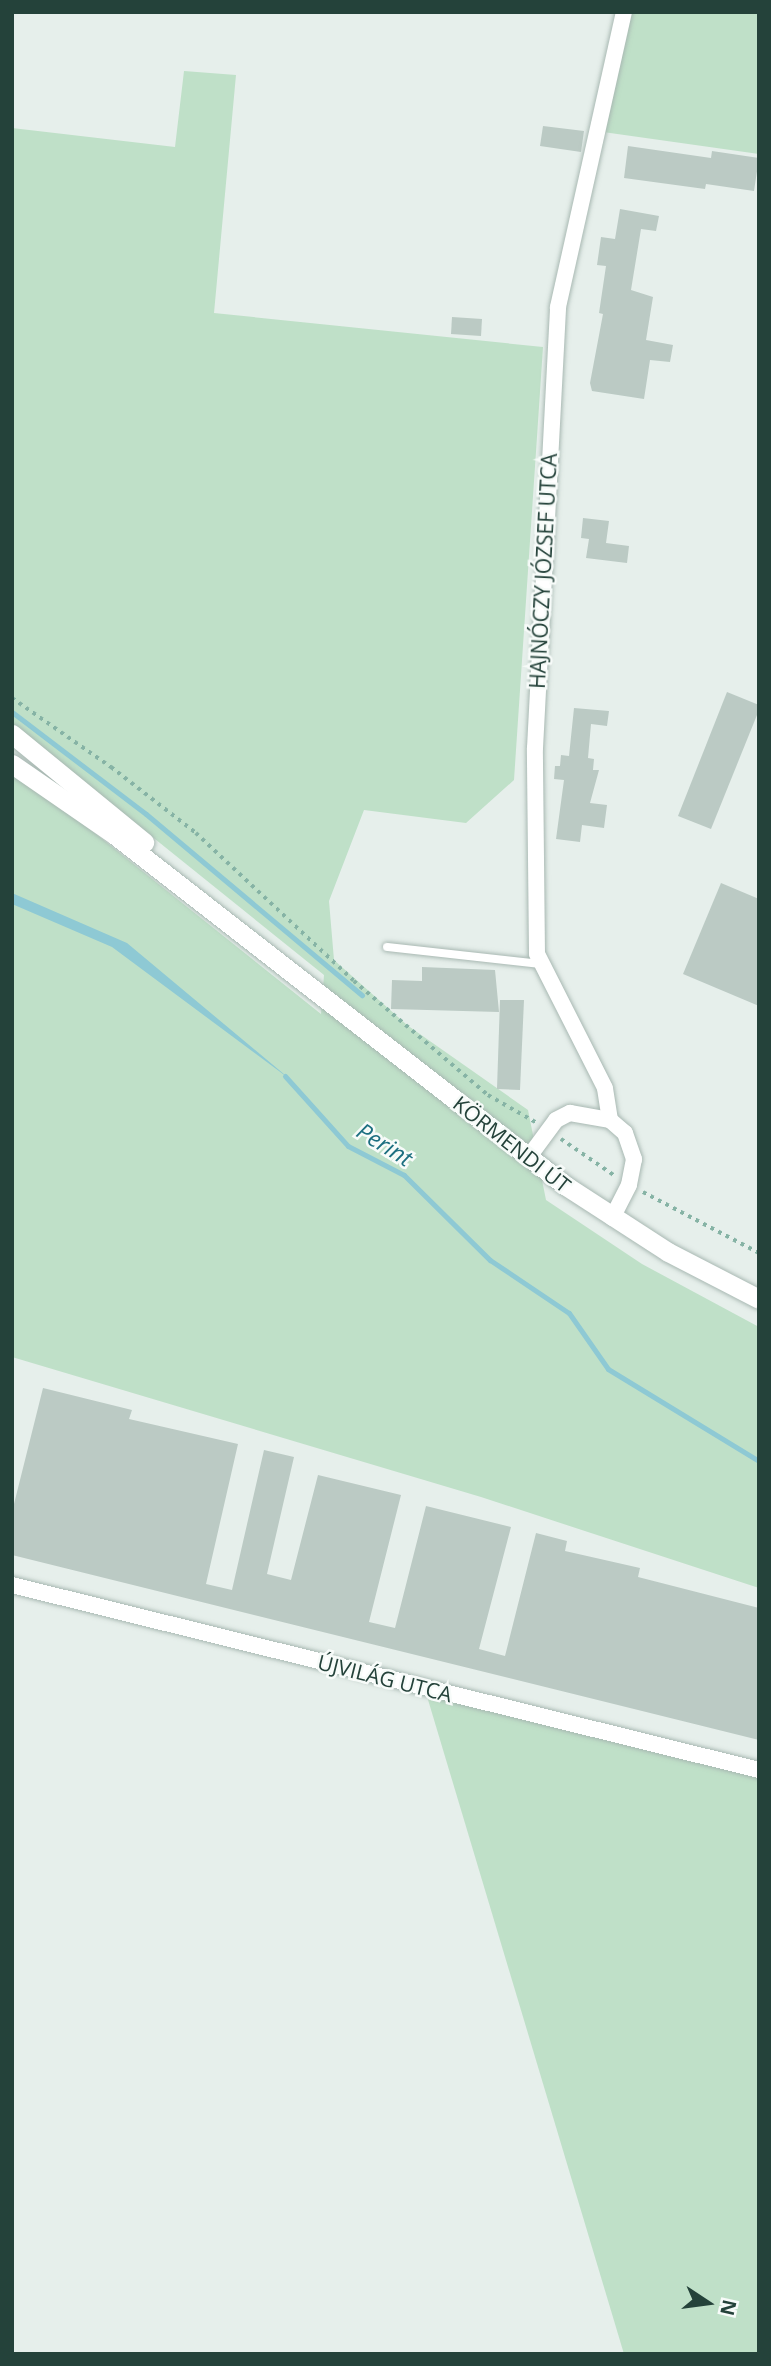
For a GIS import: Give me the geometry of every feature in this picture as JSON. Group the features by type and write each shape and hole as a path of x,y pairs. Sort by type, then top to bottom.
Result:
{"street":[{"name":"HAJNÓCZY JÓZSEF UTCA","path":"610,1120 606,1088 541,964 534,917 536,748 552,364 575,222 624,12"},
{"name":"KÖRMENDI ÚT","path":"12,734 130,829 281,963"},
{"name":"KÖRMENDI ÚT","path":"12,764 115,835 528,1157 611,1218 759,1299"},
{"path":"528,1157 548,1130 570,1113 610,1120 630,1144 634,1159 629,1185 611,1218"},
{"name":"ÚJVILÁG UTCA","path":"12,1585 759,1770"}],"lane":[{"path":"387,947 541,964"}],"path":[{"path":"12,698 111,766 196,834 354,981 488,1095 548,1130 629,1185 759,1253"}],"green space":[{"path":"624,12 759,12 759,154 596,131"},
{"path":"184,71 236,75 214,313 543,347 514,780 466,823 364,810 329,901 334,960 407,1025 528,1110 546,1200 642,1264 759,1327 759,1588 481,1497 12,1357 12,773 61,806 321,1014 324,975 12,724 12,128 175,147"},
{"path":"426,1693 759,1769 759,2354 624,2354"}],"water":[{"path":"12,893 127,943 291,1080 112,947 12,904"}],"building":[{"path":"543,126 584,131 581,152 540,146"},
{"path":"628,146 711,158 712,151 759,158 754,191 706,184 705,189 624,178"},
{"path":"620,209 659,216 656,231 641,229 631,290 653,297 646,340 673,345 670,362 650,360 644,399 592,391 590,383 603,314 599,313 606,266 597,265 601,237 615,239"},
{"path":"452,317 482,319 481,336 451,334"},
{"path":"583,518 609,521 606,543 629,546 627,563 586,558 589,539 581,538"},
{"path":"727,692 759,705 759,710 711,829 678,816"},
{"path":"574,708 609,711 607,726 591,724 588,758 594,759 593,770 599,770 590,803 607,805 604,828 582,825 580,842 556,839 564,780 554,779 555,766 560,766 561,755 569,756"},
{"path":"721,883 759,899 759,1006 683,974"},
{"path":"422,967 495,970 499,1012 391,1009 392,980 422,981"},
{"path":"500,1000 524,1000 520,1090 497,1089"},
{"path":"43,1388 132,1410 129,1419 238,1444 206,1584 232,1590 264,1450 294,1457 267,1574 291,1580 318,1475 401,1495 369,1622 395,1628 426,1506 511,1527 479,1649 505,1656 536,1533 567,1541 565,1551 640,1568 638,1577 759,1608 759,1740 12,1555 12,1512"}],"waterway":[{"path":"12,712 146,814 362,995"},
{"name":"Perint","path":"285,1076 348,1146 404,1175 490,1260 569,1313 608,1369 759,1461"}]}
